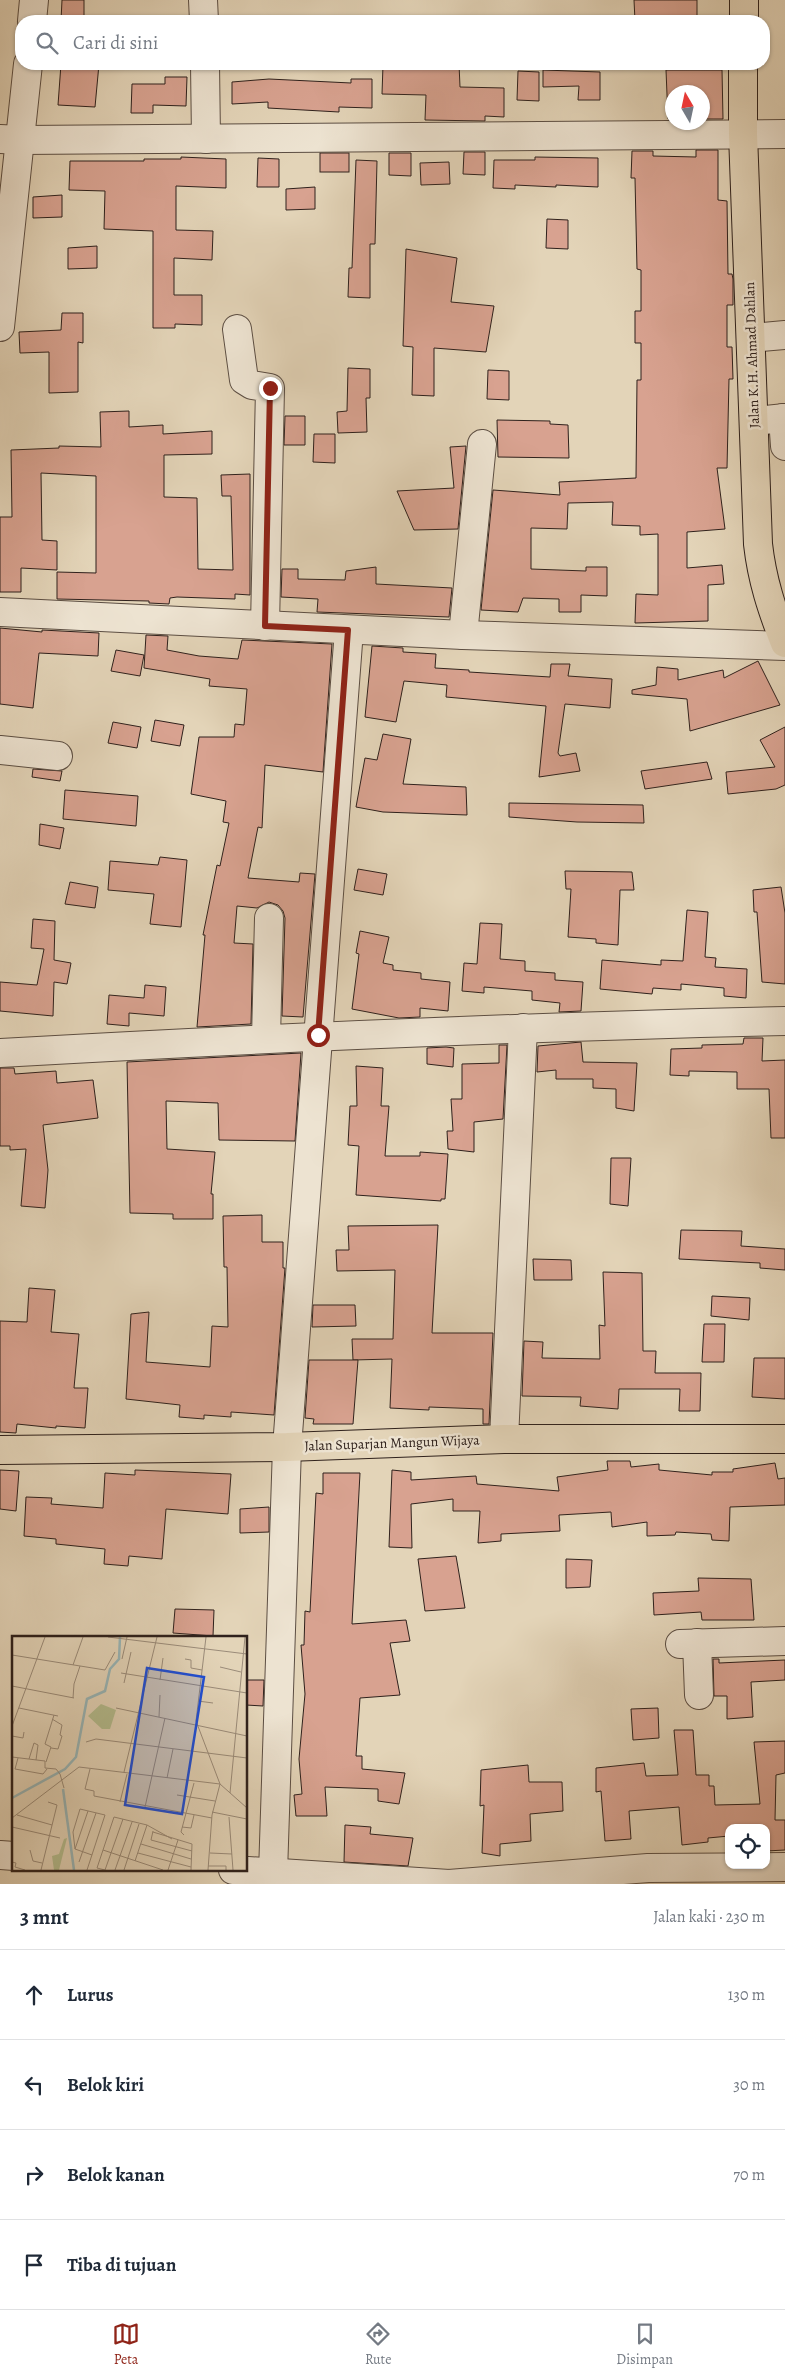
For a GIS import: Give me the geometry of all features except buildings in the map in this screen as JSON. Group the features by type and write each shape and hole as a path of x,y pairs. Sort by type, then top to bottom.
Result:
{"highway":[{"path":"744,0 744,15"},
{"name":"Jalan K.H. Ahmad Dahlan","path":"744,70 743,134 761,570 768,601 785,644"},
{"name":"Jalan Suparjan Mangun Wijaya","path":"0,1450 287,1447 504,1439 785,1439"}],"street":[{"path":"33,15 34,0"},
{"path":"203,0 204,15"},
{"path":"0,328 11,140 27,70"},
{"path":"205,70 206,139"},
{"path":"11,140 785,134"},
{"path":"237,328 244,380 252,385 270,388 265,626"},
{"path":"751,338 785,336"},
{"path":"754,421 784,418 785,446"},
{"path":"464,635 482,444"},
{"path":"0,612 464,635 785,644"},
{"path":"273,1873 287,1447 348,630"},
{"path":"0,750 58,756"},
{"path":"266,1038 269,918"},
{"path":"0,1053 318,1035 785,1021"},
{"path":"504,1439 524,1028"},
{"path":"699,1694 688,1643 785,1641"},
{"path":"248,1871 450,1884 648,1868 785,1867"}],"route":[{"path":"270,388 265,626 348,630 318,1035"}]}
